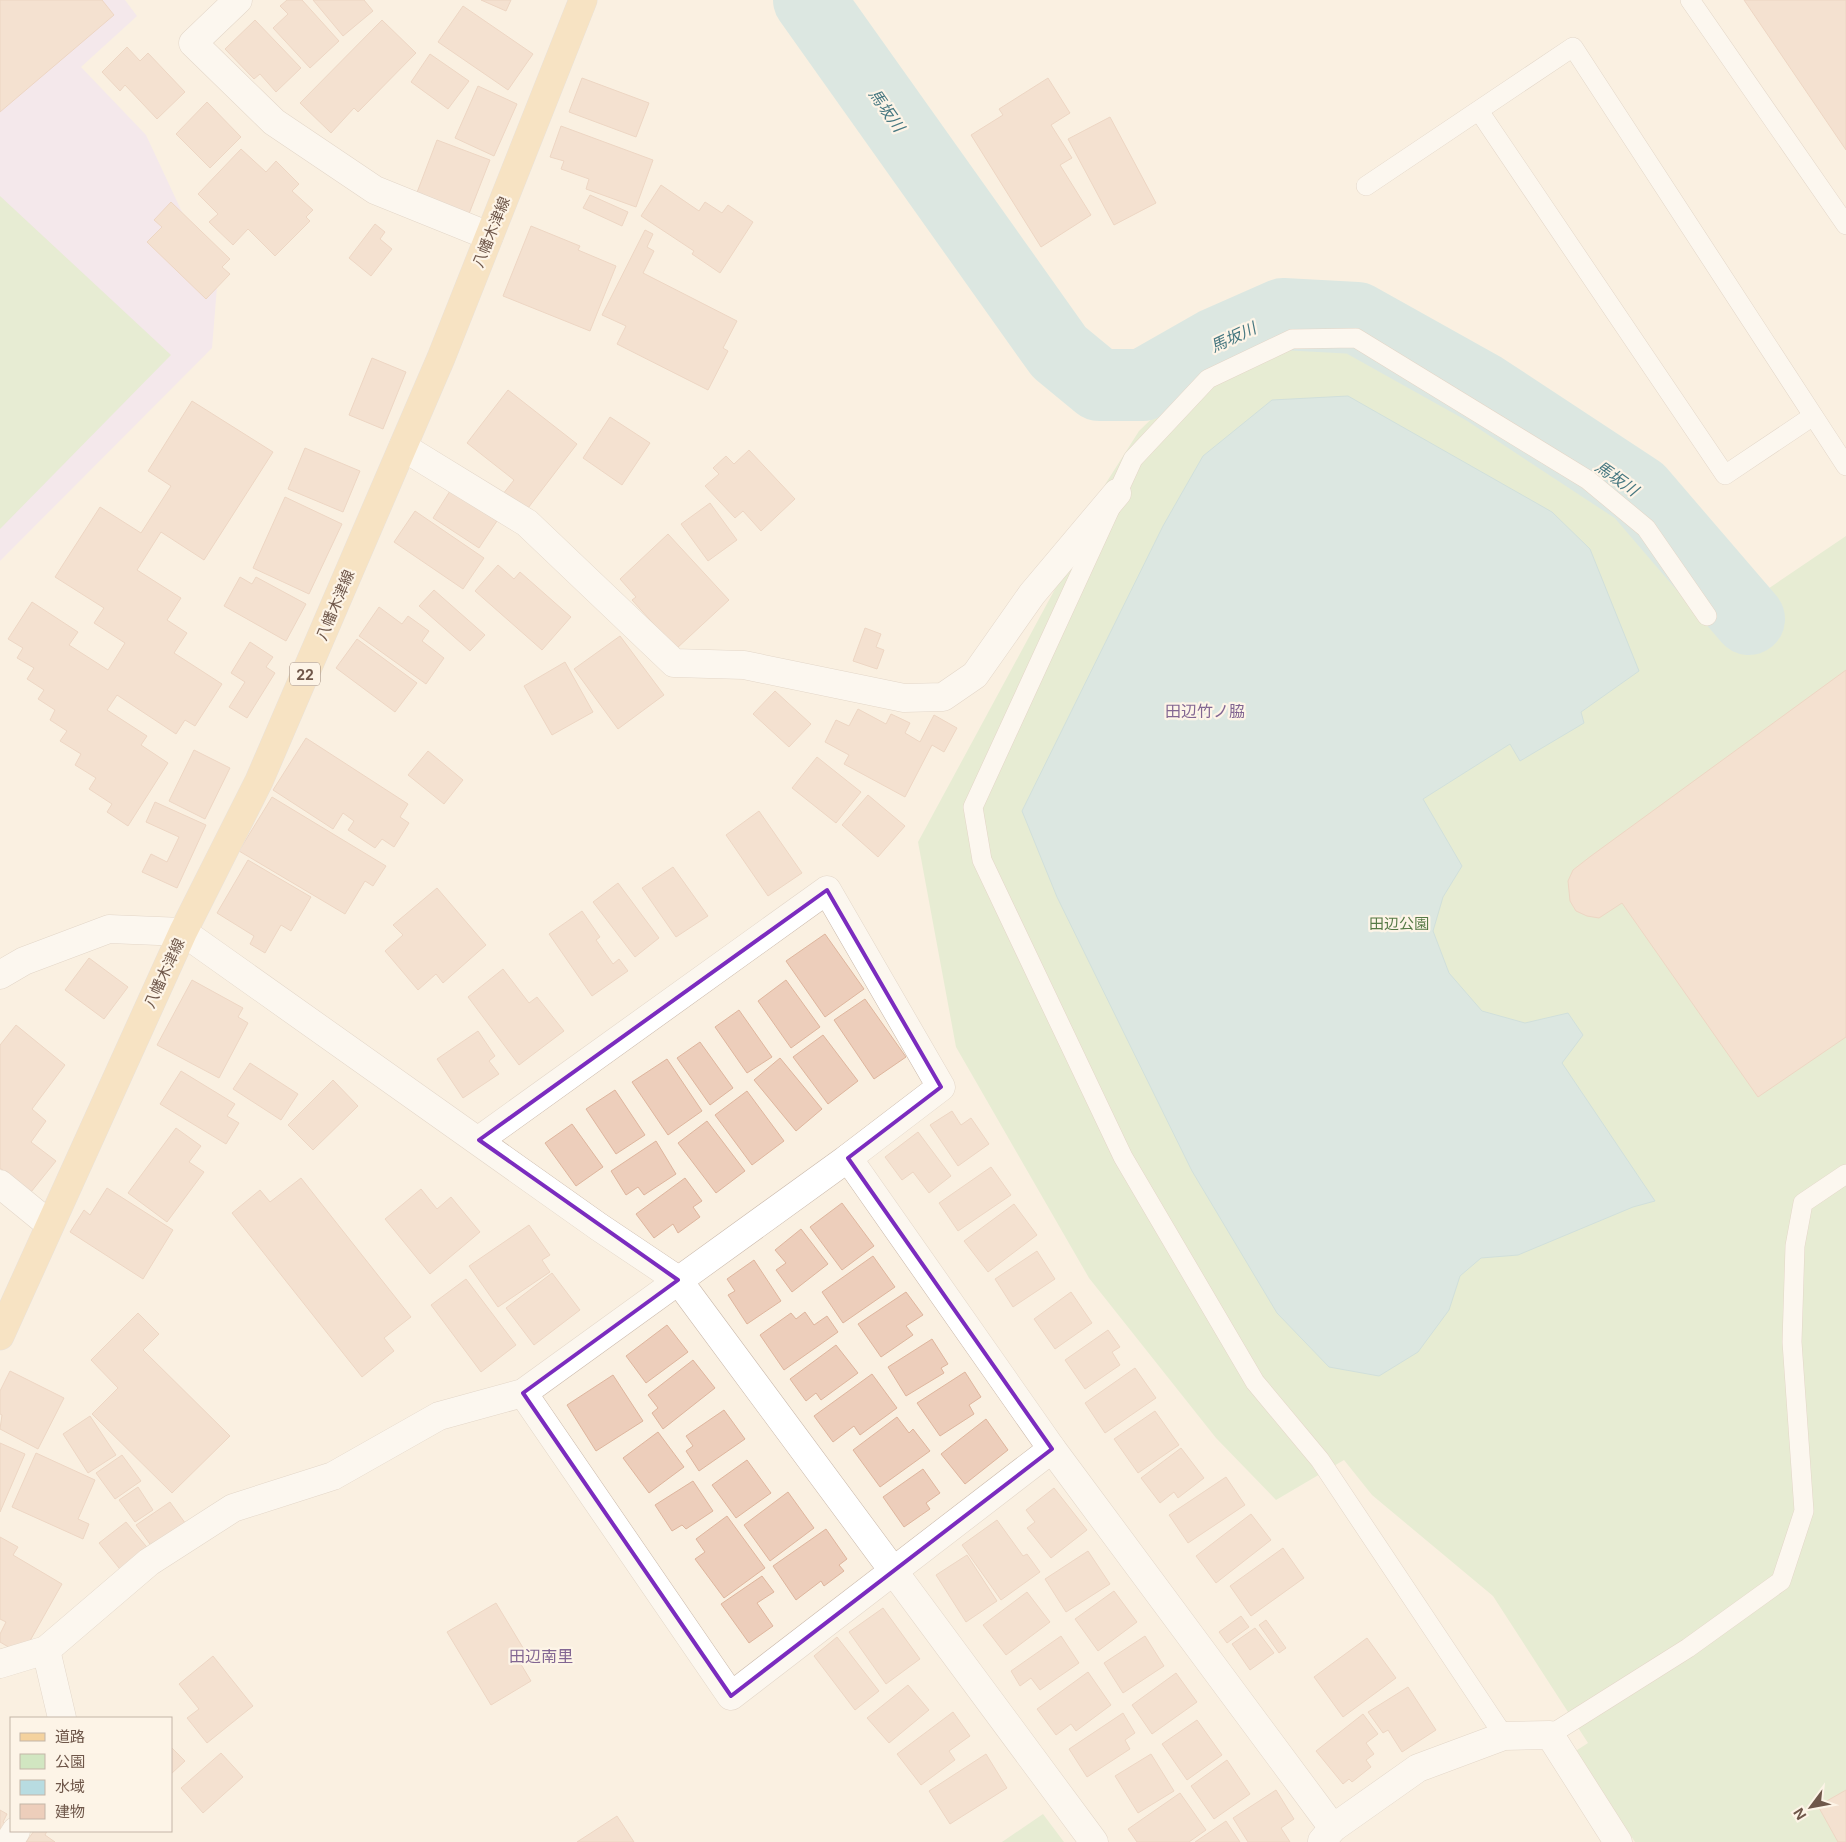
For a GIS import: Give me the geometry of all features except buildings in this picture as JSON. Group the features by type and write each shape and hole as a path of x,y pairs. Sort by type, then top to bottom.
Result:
{"main road":[{"name":"八幡木津線","path":"0,1336 183,932 259,781 403,447 583,0"}],"street":[{"path":"238,0 194,43 274,122 375,190 489,236"},
{"path":"403,447 527,523 674,663 744,665 904,698 943,697 975,676 1032,594 1117,493"},
{"path":"0,1664 46,1650 149,1562 233,1508 333,1476 439,1416 523,1393 848,1158 941,1087 827,890 479,1140"},
{"path":"0,975 24,961 109,929 183,932 479,1140 599,1227 678,1280 1094,1842"},
{"path":"848,1158 1327,1835 1418,1768 1504,1736 1550,1735 1618,1842"},
{"path":"0,1184 50,1224"},
{"path":"523,1393 731,1696 1052,1448"},
{"path":"46,1650 62,1717"}],"lane":[{"path":"1690,0 1846,225"},
{"path":"1366,186 1573,47 1846,466"},
{"path":"1479,111 1725,475 1813,416"},
{"path":"1504,1736 1320,1460 1256,1382 1123,1157 982,860 973,807 1133,459 1208,379 1292,339 1356,338 1588,480 1646,528 1707,616"},
{"path":"1550,1735 1688,1648 1782,1581 1804,1511 1792,1342 1795,1246 1803,1204 1846,1174"}],"highlighted area":[{"path":"827,890 941,1087 848,1158 1052,1449 731,1696 523,1393 678,1280 479,1140"}],"shaded area":[{"path":"0,0 125,0 137,16 81,67 146,135 217,287 212,348 0,561"}],"green space":[{"path":"0,196 171,355 0,529"},
{"name":"田辺公園","path":"1288,327 1361,331 1581,464 1653,522 1725,618 1846,536 1846,1842 1635,1842 1574,1752 1588,1743 1493,1596 1372,1495 1344,1460 1276,1500 1216,1438 1089,1278 956,1047 918,842 1068,565 1106,483 1139,431 1206,366"},
{"path":"1043,1814 1064,1842 1002,1842"}],"water":[{"path":"1348,396 1552,512 1590,549 1639,671 1581,712 1584,723 1520,761 1510,744 1423,799 1462,866 1443,897 1433,931 1449,973 1482,1011 1525,1023 1568,1013 1583,1035 1562,1063 1655,1201 1633,1207 1518,1255 1481,1258 1460,1276 1449,1310 1418,1352 1379,1376 1329,1367 1277,1313 1192,1171 1057,897 1022,811 1163,526 1203,456 1272,400"}],"waterway":[{"name":"馬坂川","path":"809,0 1059,352 1099,385 1143,385 1215,344 1283,314 1357,318 1484,389 1639,491 1749,619"}],"district":[{"name":"田辺竹ノ脇","path":"1205,711"},
{"name":"田辺南里","path":"541,1656"}]}
